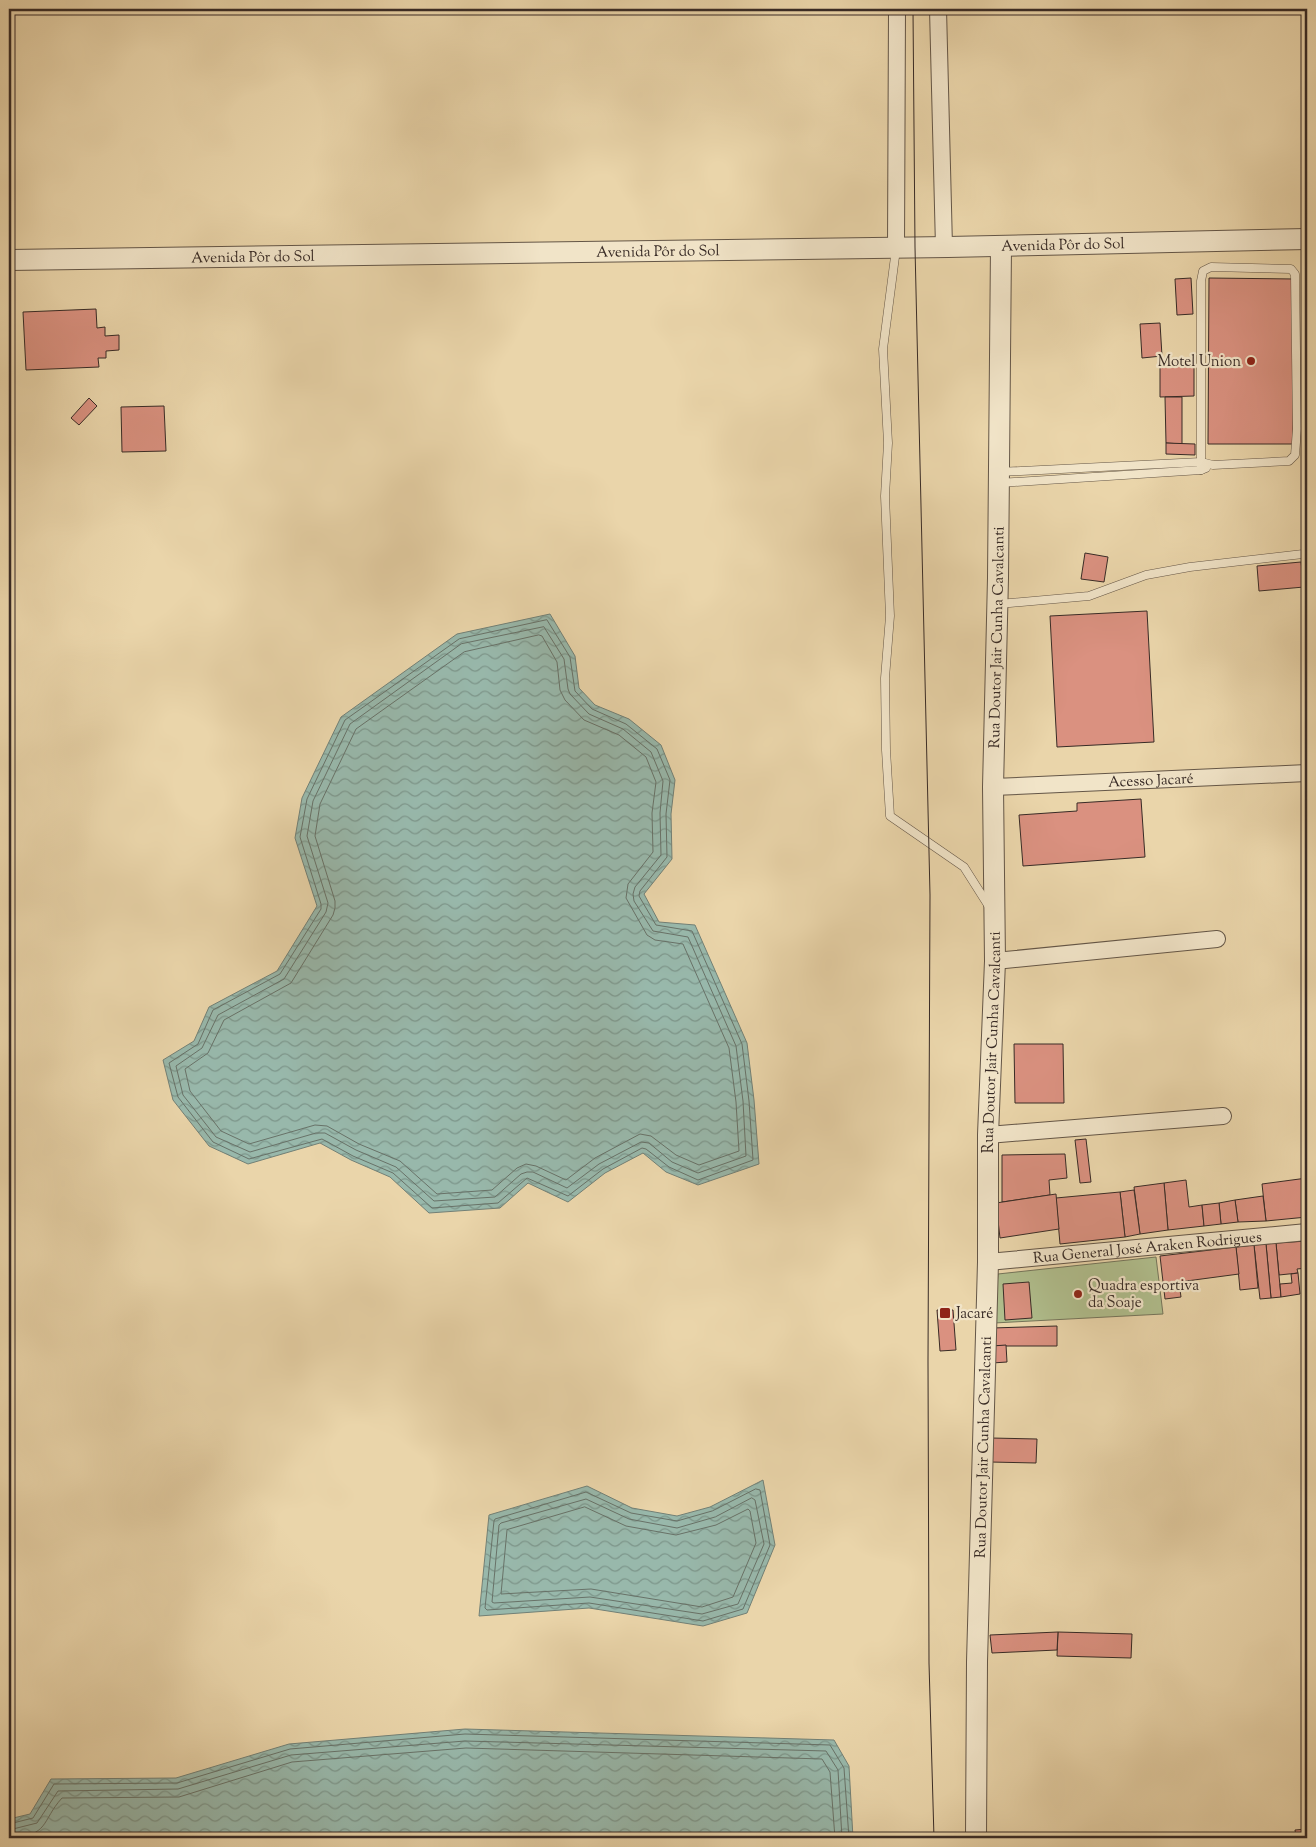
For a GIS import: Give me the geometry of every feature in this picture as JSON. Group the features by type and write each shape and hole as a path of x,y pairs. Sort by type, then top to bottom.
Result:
{"street":[{"path":"896,247 897,9"},
{"path":"938,9 944,247"},
{"name":"Avenida Pôr do Sol","path":"9,260 944,247 1307,239"},
{"name":"Rua Doutor Jair Cunha Cavalcanti","path":"976,1838 977,1662 988,1262 988,1135 995,961 993,787 998,605 1001,246"},
{"name":"Acesso Jacaré","path":"993,787 1307,772"},
{"path":"995,961 1217,939"},
{"path":"988,1135 1223,1116"},
{"name":"Rua General José Araken Rodrigues","path":"988,1262 1307,1232"}],"lane":[{"path":"896,247 883,349 888,443 885,496 890,616 885,678 886,750 890,816 964,867 994,914"},
{"path":"999,477 1201,466 1212,465 1289,461 1295,455 1297,429 1295,274 1292,269 1211,267 1203,271 1201,281 1201,466"},
{"path":"998,605 1089,596 1146,575 1190,567 1303,554"}],"green space":[{"name":"Quadra esportiva da Soaje","path":"1156,1257 1163,1314 994,1323 998,1274"}],"water":[{"path":"550,614 575,656 579,688 595,705 629,719 661,745 675,780 671,814 672,859 644,894 659,922 695,925 747,1043 759,1164 698,1185 666,1172 643,1153 605,1173 568,1202 528,1183 500,1208 429,1213 390,1177 351,1160 320,1143 248,1164 209,1146 173,1100 163,1060 194,1041 209,1007 277,971 317,906 295,838 302,798 341,717 457,634"},
{"path":"763,1480 775,1545 747,1613 703,1626 589,1608 479,1616 489,1515 587,1486 632,1508 677,1516 710,1507"},
{"path":"465,1729 834,1740 849,1766 853,1838 9,1838 9,1819 30,1814 51,1779 176,1778 289,1744"}],"building":[{"path":"1191,278 1193,314 1177,315 1175,279"},
{"name":"Motel Union","path":"1209,278 1295,279 1293,444 1208,444"},
{"path":"96,309 97,328 105,327 105,336 119,335 119,350 106,351 106,358 98,358 99,367 26,370 23,312"},
{"path":"1160,323 1162,356 1142,358 1140,324"},
{"path":"1194,362 1194,396 1160,397 1160,363"},
{"path":"1165,397 1182,397 1182,444 1166,443"},
{"path":"89,398 97,406 79,425 71,418"},
{"path":"164,406 166,451 122,452 121,407"},
{"path":"1166,443 1195,444 1195,455 1166,454"},
{"path":"1085,553 1108,557 1104,582 1081,579"},
{"path":"1301,562 1304,587 1259,591 1257,566"},
{"path":"1147,611 1154,742 1057,747 1050,616"},
{"path":"1141,799 1145,857 1023,866 1019,815 1077,811 1077,803"},
{"path":"1305,1021 1307,1021 1307,1052"},
{"path":"1014,1044 1063,1044 1064,1103 1015,1103"},
{"path":"1086,1139 1091,1182 1080,1183 1075,1140"},
{"path":"1065,1154 1067,1178 1049,1180 1050,1195 1002,1202 1002,1155"},
{"path":"1307,1178 1307,1217 1266,1221 1262,1184"},
{"path":"1186,1180 1189,1207 1202,1205 1204,1226 1168,1230 1164,1183"},
{"path":"1164,1183 1168,1230 1140,1234 1134,1187"},
{"path":"1134,1190 1140,1234 1125,1237 1120,1192"},
{"path":"1120,1192 1125,1237 1060,1244 1056,1198"},
{"path":"1056,1194 1059,1229 1000,1238 996,1203"},
{"path":"1263,1196 1266,1221 1238,1222 1235,1200"},
{"path":"1235,1200 1238,1222 1221,1224 1219,1203"},
{"path":"1219,1203 1221,1224 1204,1226 1202,1205"},
{"path":"1307,1241 1307,1268 1297,1269 1298,1273 1279,1275 1276,1243"},
{"path":"1276,1243 1281,1297 1271,1298 1266,1244"},
{"path":"1266,1244 1271,1298 1260,1299 1254,1245"},
{"path":"1254,1245 1258,1288 1240,1290 1236,1247"},
{"path":"1236,1247 1239,1274 1179,1282 1181,1297 1165,1299 1160,1256"},
{"path":"1298,1273 1300,1294 1281,1297 1280,1284 1292,1283 1291,1274"},
{"path":"1029,1282 1032,1318 1005,1320 1003,1284"},
{"path":"937,1310 953,1310 956,1350 940,1351"},
{"path":"1057,1326 1057,1346 992,1346 992,1328"},
{"path":"1006,1345 1007,1362 992,1363 992,1346"},
{"path":"991,1438 1037,1439 1036,1463 990,1462"},
{"path":"1058,1632 1132,1634 1131,1658 1057,1656"},
{"path":"1058,1632 1057,1650 992,1653 990,1635"},
{"path":"1307,1829 1307,1838 1296,1838 1295,1830"}],"tram line":[{"path":"913,9 915,247 930,895 929,1663 934,1838"}],"place":[{"name":"Motel Union","path":"1251,361"},
{"name":"Quadra esportiva da Soaje","path":"1078,1294"},
{"name":"Jacaré","path":"945,1313"}]}
